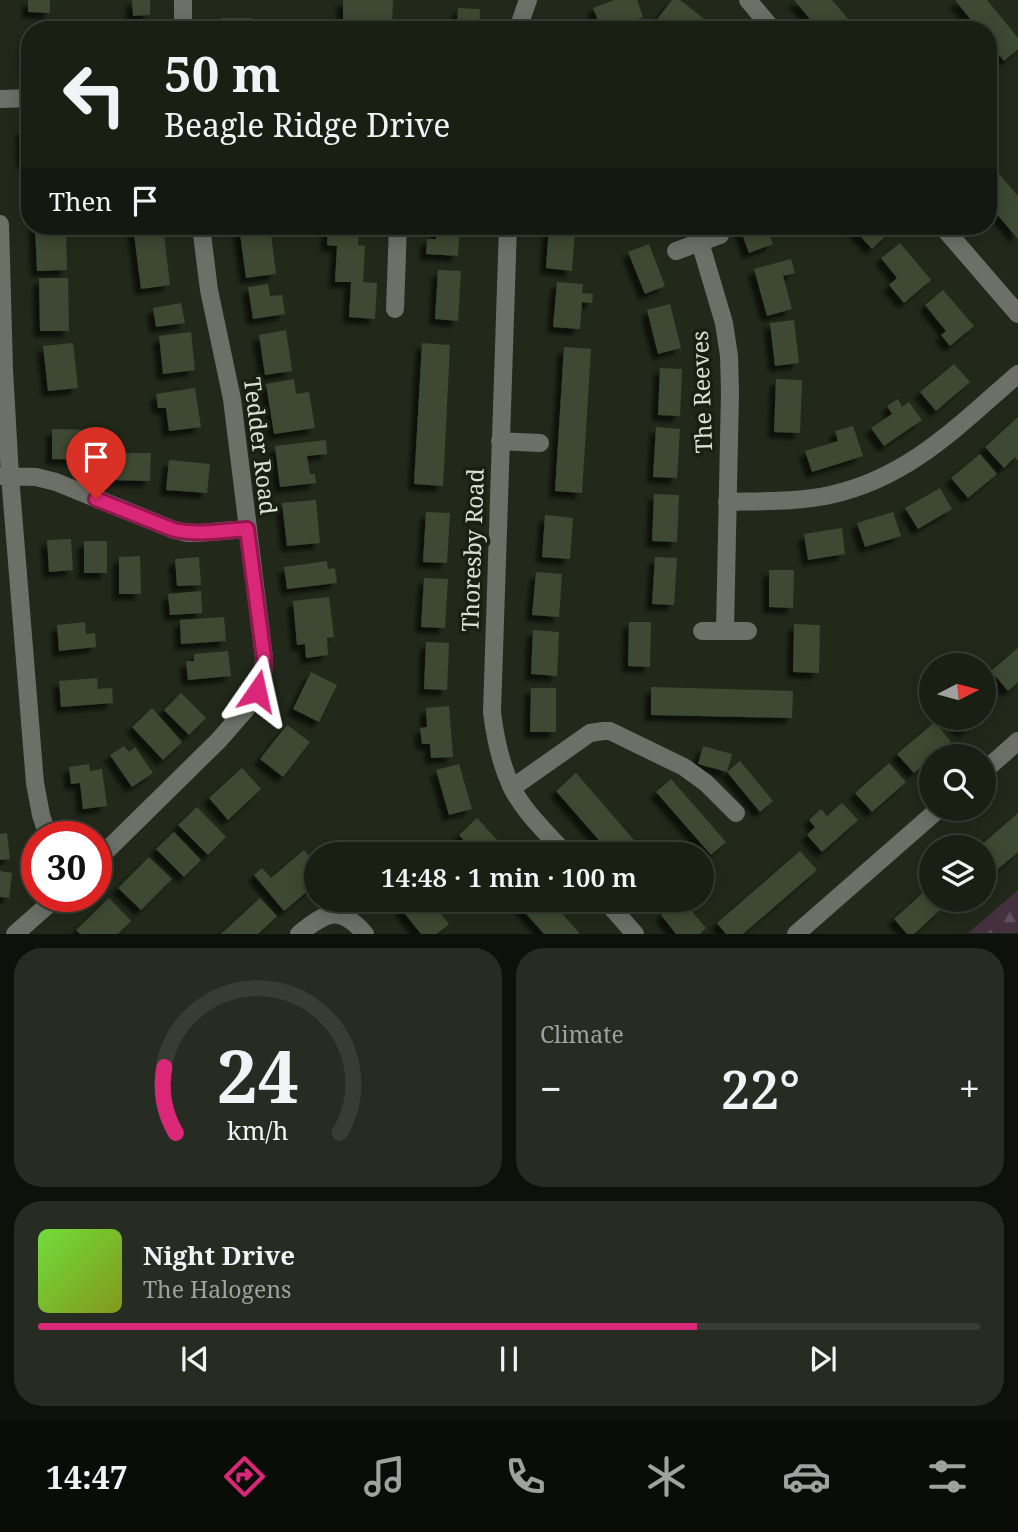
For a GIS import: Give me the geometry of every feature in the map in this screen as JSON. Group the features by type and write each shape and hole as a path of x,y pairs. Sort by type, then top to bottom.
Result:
{"street":[{"path":"183,0 183,21"},
{"path":"521,21 528,0"},
{"path":"748,0 766,21"},
{"path":"0,99 21,98"},
{"path":"0,224 5,476 35,783 43,821"},
{"name":"Tedder Road","path":"112,845 219,740 246,709 263,674 264,658 232,399 209,290 202,235"},
{"path":"395,309 398,235"},
{"name":"Thoresby Road","path":"508,235 492,712 495,736 512,788 525,808 555,842"},
{"path":"676,251 718,235"},
{"path":"950,235 1018,314"},
{"name":"The Reeves","path":"700,242 724,323 729,356 725,630"},
{"path":"727,502 829,495 888,474 917,459 944,440 1018,374"},
{"path":"500,441 540,443"},
{"path":"5,476 36,477 56,482 187,533 247,529"},
{"path":"702,631 748,631"},
{"path":"512,788 590,733 610,731 684,767 706,783 736,813"},
{"path":"996,760 1018,741"},
{"path":"796,933 925,821"},
{"path":"15,933 39,912"},
{"path":"616,912 635,933"},
{"path":"299,933 317,919 329,914 352,920 365,933"}],"green space":[{"path":"1018,890 1018,933 968,933 992,912 996,912 996,909"}],"building":[{"path":"28,0 50,0 50,13 28,12"},
{"path":"132,0 150,0 150,15 133,16"},
{"path":"343,0 393,0 392,21 343,20"},
{"path":"614,0 637,0 643,17 633,21 598,21 593,8"},
{"path":"672,0 680,0 707,21 656,21"},
{"path":"794,0 832,0 850,21 812,21"},
{"path":"955,0 987,0 1018,38 1018,49 1004,61 997,52 997,21 972,21"},
{"path":"458,8 480,9 479,21 457,21"},
{"path":"221,18 252,18 252,21 221,21"},
{"path":"997,171 1018,196 1018,239 997,214"},
{"path":"35,235 66,235 67,270 37,271"},
{"path":"134,235 164,235 170,285 141,289"},
{"path":"240,235 271,235 276,274 246,278"},
{"path":"328,235 359,235 358,245 365,246 363,282 377,283 375,319 349,317 351,282 335,282 337,246 327,245"},
{"path":"436,235 459,235 458,256 426,254 427,239 436,239"},
{"path":"548,235 575,235 572,271 546,268"},
{"path":"742,235 770,235 773,244 749,253"},
{"path":"859,235 887,235 872,249"},
{"path":"900,243 931,280 904,303 889,285 897,278 881,258"},
{"path":"649,244 665,286 645,294 628,252"},
{"path":"791,259 795,273 783,276 792,309 767,316 754,269"},
{"path":"438,270 461,271 458,321 435,319"},
{"path":"39,278 68,278 69,331 40,331"},
{"path":"557,282 583,284 582,293 593,294 592,303 582,302 580,329 553,327"},
{"path":"268,284 270,296 282,295 285,314 253,319 248,287"},
{"path":"943,290 974,326 950,346 941,335 946,331 925,305"},
{"path":"181,303 185,323 156,327 153,308"},
{"path":"670,304 681,348 658,354 647,310"},
{"path":"794,320 799,363 775,366 770,323"},
{"path":"286,330 292,371 265,375 259,335"},
{"path":"191,332 195,370 163,374 159,336"},
{"path":"73,343 78,388 48,391 43,346"},
{"path":"422,343 450,345 443,486 414,484"},
{"path":"564,347 591,349 582,493 555,491"},
{"path":"954,364 970,382 936,411 920,392"},
{"path":"660,368 682,369 680,416 658,415"},
{"path":"294,379 296,394 309,392 315,428 274,434 266,384"},
{"path":"776,379 802,380 800,433 774,432"},
{"path":"195,388 201,427 169,431 166,408 158,408 156,394"},
{"path":"898,399 902,407 909,402 922,420 884,446 871,428 892,414 887,406"},
{"path":"1018,417 1018,461 1015,457 1004,468 985,447"},
{"path":"853,426 863,456 812,472 805,451 838,441 835,431"},
{"path":"656,427 680,429 677,478 653,477"},
{"path":"52,429 94,430 93,460 52,459"},
{"path":"326,440 327,454 307,456 310,474 315,474 316,483 280,487 275,446"},
{"path":"111,453 151,453 150,481 111,480"},
{"path":"980,454 997,474 968,498 951,478"},
{"path":"169,460 210,464 207,493 166,490"},
{"path":"940,488 952,509 918,529 905,508"},
{"path":"654,494 679,495 677,542 652,541"},
{"path":"316,500 320,543 287,546 282,503"},
{"path":"426,512 450,513 447,563 423,562"},
{"path":"893,512 901,536 865,547 857,523"},
{"path":"545,515 573,518 570,559 542,557"},
{"path":"842,528 845,554 808,560 804,534"},
{"path":"71,539 73,570 49,572 47,540"},
{"path":"84,541 107,541 107,573 84,573"},
{"path":"140,556 141,594 119,594 119,557"},
{"path":"199,557 201,585 177,586 175,559"},
{"path":"655,557 677,558 674,605 652,604"},
{"path":"327,561 328,569 335,568 337,583 287,589 284,567"},
{"path":"769,570 794,570 793,608 769,607"},
{"path":"536,572 562,574 559,617 532,615"},
{"path":"424,578 448,579 445,628 421,627"},
{"path":"201,591 202,613 170,615 168,594"},
{"path":"329,597 334,637 327,638 328,655 306,658 305,644 297,645 293,601"},
{"path":"224,617 226,641 181,644 180,620"},
{"path":"85,622 86,634 95,633 96,647 59,651 57,625"},
{"path":"629,622 651,622 650,667 628,666"},
{"path":"794,624 820,625 819,673 793,672"},
{"path":"533,630 559,632 557,676 531,674"},
{"path":"426,642 449,643 447,690 424,689"},
{"path":"1018,648 1018,682 1008,691 996,677 996,667"},
{"path":"228,651 231,676 188,680 186,661 194,661 194,654"},
{"path":"311,672 337,685 319,722 293,709"},
{"path":"97,678 98,689 112,688 113,703 61,707 59,681"},
{"path":"651,687 793,691 792,718 651,715"},
{"path":"531,688 556,688 556,732 530,732"},
{"path":"181,693 206,718 189,735 164,710"},
{"path":"449,706 453,757 431,758 430,744 422,744 420,728 427,727 426,708"},
{"path":"152,708 182,742 163,760 132,727"},
{"path":"287,725 310,742 283,777 260,759"},
{"path":"926,730 941,730 951,742 919,744 919,769 914,773 897,754"},
{"path":"124,746 129,752 135,747 153,773 132,787 110,755"},
{"path":"703,746 732,754 727,772 698,764"},
{"path":"740,761 773,801 760,812 727,772"},
{"path":"889,763 906,782 872,812 855,793"},
{"path":"89,764 90,771 102,769 107,806 83,809 80,783 71,784 69,767"},
{"path":"459,764 472,809 449,815 436,770"},
{"path":"242,768 261,789 228,820 209,798"},
{"path":"576,773 636,842 601,842 556,791"},
{"path":"671,779 726,842 714,852 714,842 700,842 656,792"},
{"path":"842,803 858,820 822,852 807,835 815,827 809,820 821,809 827,816"},
{"path":"197,807 226,837 208,855 178,825"},
{"path":"1018,813 1018,852 996,871 996,835 993,835"},
{"path":"477,818 499,842 465,842 459,835"},
{"path":"174,832 201,860 184,877 156,849"},
{"path":"7,833 10,859 0,860 0,834"},
{"path":"304,850 304,894 284,911 254,875 262,868 271,878"},
{"path":"800,851 817,870 743,934 726,934 717,923"},
{"path":"149,857 172,879 141,910 118,888"},
{"path":"0,871 12,873 9,898 0,897"},
{"path":"919,896 919,912 938,912 914,934 907,934 894,919"},
{"path":"260,898 277,916 258,934 221,934"},
{"path":"112,901 131,921 118,934 80,934 76,930 95,912 112,912"},
{"path":"403,912 439,912 449,924 437,934 421,934"},
{"path":"525,912 561,912 580,934 544,934"},
{"path":"665,912 692,912 706,928 700,934 676,934 661,915"}],"route":[{"path":"96,499 187,533 247,529 264,658 263,674 257,691"}]}
